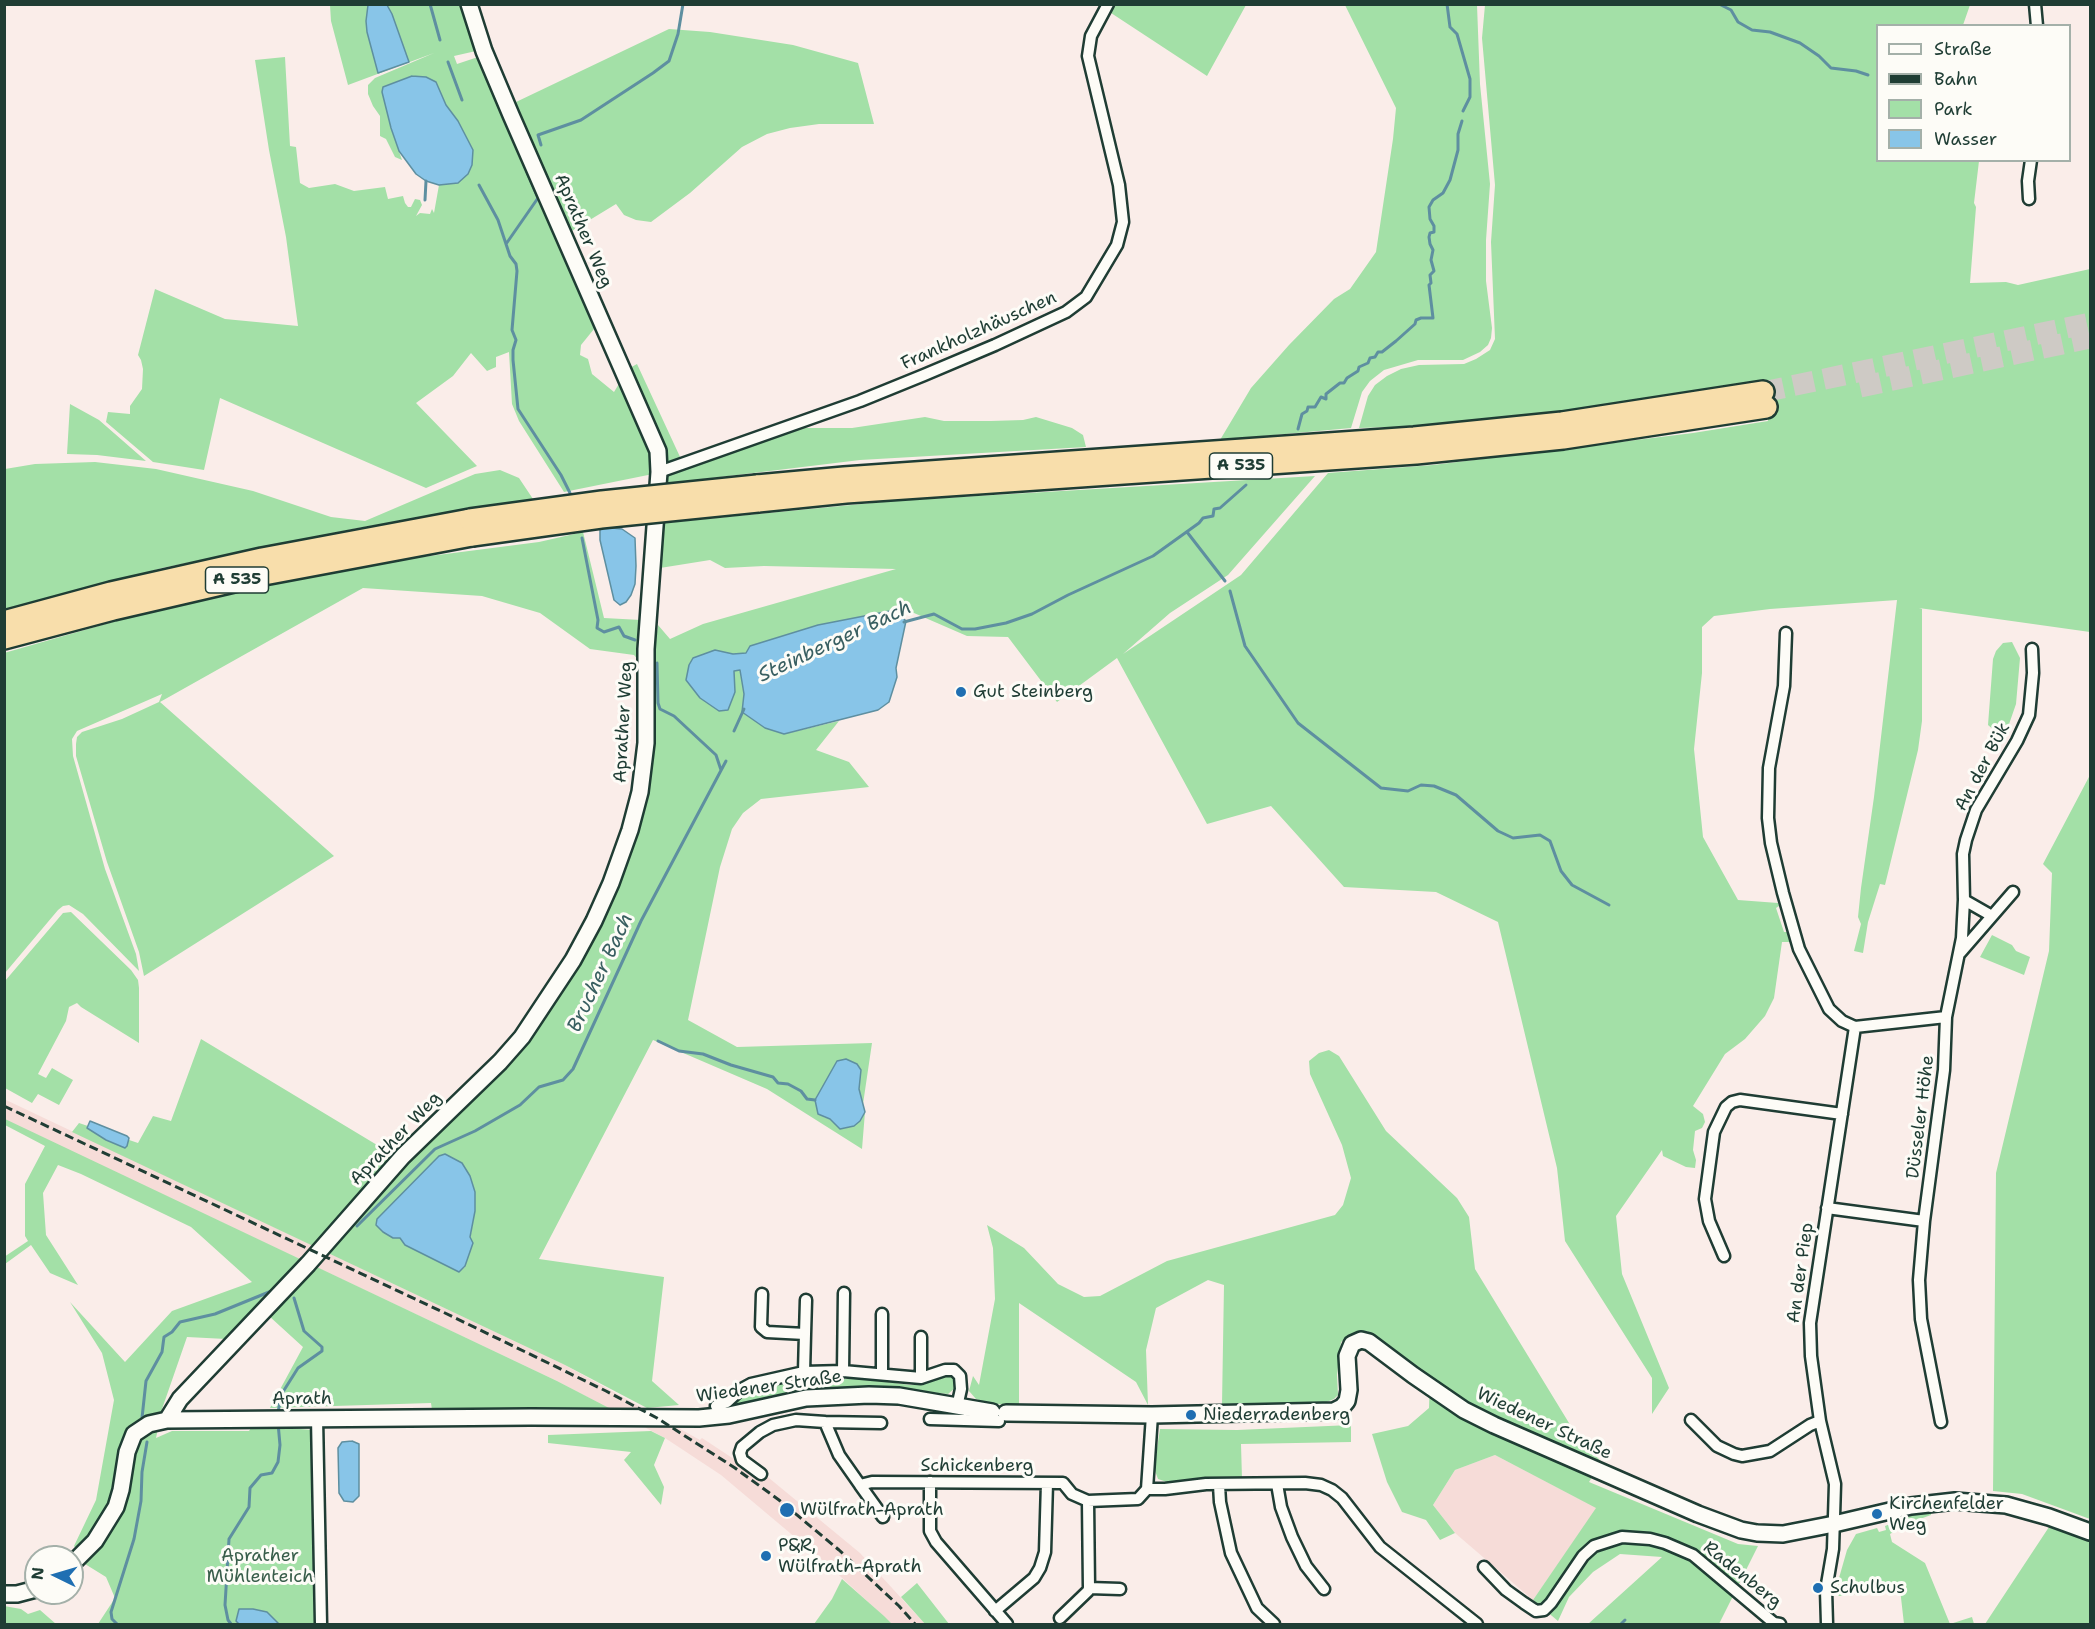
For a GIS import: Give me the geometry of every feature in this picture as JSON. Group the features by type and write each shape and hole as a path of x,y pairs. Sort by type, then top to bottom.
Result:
{"highway":[{"name":"A 535","path":"4,622 132,588 251,561 471,528 601,517 758,494 846,492 1066,470 1563,438 1764,400"},
{"name":"A 535","path":"4,638 113,609 471,528"}],"main road":[{"name":"Aprather Weg","path":"167,1420 180,1400 308,1264 403,1156 500,1062 522,1037 573,960 594,921 630,830 640,792 644,770 646,649 659,472 658,451 511,115 484,51 469,4"},
{"name":"Wiedener Straße","path":"622,1417 713,1417 779,1402 837,1395 899,1396 996,1417 1334,1411 1347,1401 1349,1390 1347,1356 1352,1344 1361,1340 1369,1342 1464,1410 1559,1455 1741,1530 1783,1534 1911,1506 1969,1501 2006,1505 2091,1532"},
{"name":"Aprath","path":"84,1552 108,1523 116,1507 127,1452 134,1434 149,1424 167,1420 268,1418 622,1417"},
{"path":"4,1594 24,1592"}],"street":[{"name":"Frankholzhäuschen","path":"659,472 860,401 924,375 1066,312 1086,297 1117,245 1123,222 1119,185 1088,56 1091,36 1108,4"},
{"path":"2035,4 2037,24"},
{"path":"2029,199 2028,181 2031,162"},
{"path":"1786,633 1784,686 1769,768 1768,818 1771,843 1799,949 1832,1013 1842,1021 1855,1027 1946,1017"},
{"name":"An der Bük","path":"1946,1017 1959,953 1964,900 1963,854 1976,810 2017,741 2029,715 2033,673 2032,650"},
{"path":"1959,953 2013,892"},
{"path":"1964,900 1992,916"},
{"name":"Düsseler Höhe","path":"1941,1422 1919,1302 1919,1280 1924,1221 1944,1070 1946,1017"},
{"name":"An der Piep","path":"1834,1524 1835,1484 1820,1420 1811,1356 1810,1323 1855,1027"},
{"path":"1724,1256 1709,1221 1705,1199 1714,1132 1726,1107 1740,1100 1842,1114"},
{"path":"1827,1208 1924,1221"},
{"path":"762,1293 761,1327 767,1332 805,1334"},
{"name":"Wiedener Straße","path":"843,1371 844,1293"},
{"name":"Wiedener Straße","path":"804,1372 806,1300"},
{"path":"882,1314 882,1374"},
{"path":"921,1337 921,1378"},
{"name":"Wiedener Straße","path":"716,1406 727,1402 751,1384 804,1372 843,1371 921,1378 945,1370 954,1370 960,1376 961,1383 957,1407"},
{"path":"1060,1618 1089,1588 1088,1501 1138,1499 1147,1489 1152,1415"},
{"path":"930,1419 996,1417"},
{"path":"317,1418 321,1624"},
{"path":"761,1474 740,1457 740,1453 746,1443 773,1425 796,1420 881,1423"},
{"path":"1691,1420 1717,1446 1742,1456 1770,1451 1820,1420"},
{"path":"825,1422 839,1455 883,1517"},
{"name":"Schickenberg","path":"860,1485 872,1482 1063,1483 1072,1494 1088,1501"},
{"path":"930,1482 930,1531 936,1542 1007,1624"},
{"path":"996,1611 1034,1578 1040,1568 1045,1552 1047,1483"},
{"path":"1147,1489 1305,1483 1321,1485 1332,1490 1354,1511 1368,1534 1380,1546 1477,1624"},
{"path":"1277,1484 1281,1507 1292,1537 1306,1566 1324,1589"},
{"path":"1219,1485 1220,1502 1231,1553 1257,1608 1274,1624"},
{"path":"1827,1624 1826,1590 1833,1549 1834,1524"},
{"name":"Radenberg","path":"1484,1567 1506,1590 1524,1604 1536,1611 1544,1610 1583,1556 1594,1546 1622,1538 1650,1539 1693,1555 1774,1623 1780,1624"},
{"path":"1089,1588 1120,1589"}],"shaded area":[{"path":"4,1099 565,1365 700,1440 702,1438 749,1469 752,1464 860,1553 925,1624 892,1624 828,1565 721,1475 665,1438 557,1381 5,1120"},
{"path":"1495,1455 1597,1508 1533,1600 1455,1533 1433,1505 1455,1470"}],"green space":[{"path":"462,4 476,51 454,56 457,64 481,56 594,329 581,345 580,355 588,359 592,374 614,392 628,369 637,364 681,459 790,428 852,428 925,417 944,421 991,421 1023,420 1036,417 1072,428 1083,435 1086,447 860,460 663,484 653,474 564,492 519,421 512,404 509,352 496,357 496,367 487,371 471,353 453,376 416,403 477,466 426,488 220,398 204,470 153,462 106,422 108,412 130,414 130,406 142,389 143,369 138,355 155,289 225,319 298,326 286,237 255,60 285,57 290,146 296,147 300,183 309,188 335,184 354,191 385,187 388,199 403,196 408,207 411,207 415,199 420,200 422,205 416,216 420,213 430,214 432,209 434,213 439,185 458,183 473,150 458,121 446,105 436,82 391,128 402,160 395,157 386,139 380,136 380,116 368,94 368,85 375,78 434,53 348,85 331,21 330,5"},
{"path":"1111,4 1246,5 1207,76 1108,11"},
{"path":"1345,5 1477,5 1480,84 1490,184 1486,281 1492,328 1491,338 1488,345 1480,352 1463,360 1418,360 1384,370 1370,381 1362,392 1351,428 1220,440 1251,388 1334,299 1350,289 1376,252 1396,108"},
{"path":"1485,5 1970,5 1963,24 1876,24 1876,162 1979,162 1974,203 1976,207 1970,283 2006,282 2018,285 2090,269 2090,632 1919,608 1922,609 1922,721 1918,750 1885,885 1880,884 1868,922 1863,953 1854,951 1861,924 1858,917 1861,888 1897,600 1770,609 1714,616 1702,627 1702,673 1694,749 1703,837 1738,900 1778,903 1779,906 1776,908 1790,942 1782,942 1774,998 1765,1016 1745,1039 1725,1054 1693,1106 1703,1114 1705,1122 1702,1128 1695,1131 1693,1150 1696,1160 1695,1168 1686,1167 1663,1156 1662,1150 1616,1216 1622,1274 1669,1388 1652,1414 1652,1378 1565,1241 1557,1168 1498,922 1436,892 1344,887 1271,806 1207,824 1117,658 1057,702 1008,637 967,636 914,613 900,615 890,611 818,625 750,646 747,653 733,654 715,650 735,692 734,671 740,670 744,694 742,712 784,734 839,721 816,750 849,762 869,787 761,799 743,813 732,829 720,867 688,1020 737,1047 872,1043 863,1104 859,1089 860,1070 837,1061 815,1100 824,1117 830,1119 860,1121 865,1112 862,1149 767,1089 653,1040 539,1259 664,1277 652,1381 679,1405 647,1408 565,1365 72,1132 79,1123 138,1143 153,1116 171,1121 201,1039 382,1148 399,1149 492,1079 624,866 658,625 670,639 703,624 896,569 764,566 725,568 710,560 660,568 664,523 893,501 1315,476 1228,575 1170,613 1123,654 1241,575 1328,473 1433,465 1693,433 1768,421 1764,387 1460,425 1359,428 1368,396 1375,385 1387,376 1401,369 1419,365 1464,364 1490,350 1495,339 1491,242 1495,185 1482,38","holes":["475,1211 465,1267 459,1272 405,1245 400,1238"]},
{"path":"669,29 710,32 793,45 858,63 874,124 819,124 767,134 742,147 690,193 651,222 636,220 624,215 616,204 570,232 516,102"},
{"path":"70,404 99,420 146,461 67,454"},
{"path":"95,462 156,469 253,491 331,517 365,521 475,474 500,470 519,478 533,499 358,528 162,568 5,613 5,469 35,464"},
{"path":"583,532 604,618 641,620 639,661 634,655 590,649 540,613 482,596 363,588 160,702 334,856 144,976 139,952 107,862 76,756 76,744 77,737 82,732 122,719 159,702 162,694 77,731 72,739 73,756 105,869 136,954 139,971 83,914 69,905 58,910 5,973 4,653 123,619 360,565 539,542"},
{"path":"2012,642 2020,658 2016,704 2007,730 2003,733 1996,732 1988,725 1993,659 2003,643"},
{"path":"2090,775 2090,1519 2022,1494 1993,1491 1996,1173 2049,951 2052,873 2043,864"},
{"path":"71,912 131,970 138,980 139,1043 77,1003 69,1007 66,1021 38,1074 46,1078 52,1068 73,1080 59,1105 38,1094 32,1103 5,1088 5,981 63,913"},
{"path":"1992,935 2012,945 2016,951 2030,957 2024,975 1980,957"},
{"path":"1329,1050 1339,1056 1386,1131 1457,1198 1469,1217 1475,1269 1580,1441 1602,1462 1589,1482 1738,1544 1758,1546 1719,1624 1588,1624 1662,1557 1620,1554 1593,1572 1569,1597 1558,1621 1533,1600 1596,1508 1495,1455 1455,1470 1433,1505 1455,1533 1440,1540 1426,1520 1402,1512 1387,1482 1372,1434 1408,1426 1429,1408 1430,1376 1367,1331 1353,1333 1341,1342 1337,1375 1338,1395 1334,1399 1324,1403 1222,1404 1224,1285 1208,1280 1156,1308 1146,1350 1148,1405 1136,1382 1019,1303 1019,1405 992,1404 976,1399 969,1391 973,1376 979,1385 995,1299 993,1248 987,1225 1024,1248 1058,1284 1084,1297 1100,1296 1167,1261 1335,1215 1343,1205 1351,1178 1342,1145 1310,1074 1309,1061 1319,1053"},
{"name":"Aprather Mühlenteich","path":"5,1119 557,1381 609,1408 432,1410 431,1403 270,1408 303,1347 269,1316 226,1339 187,1337 162,1409 156,1438 172,1431 249,1431 253,1425 312,1430 322,1624 98,1624 115,1598 106,1577 84,1562 84,1545 74,1545 96,1500 114,1400 102,1353 70,1302 125,1362 172,1311 252,1282 191,1227 58,1165 43,1193 46,1235 78,1285 50,1273 31,1245 5,1264 4,1257 28,1241 25,1236 25,1184 45,1146 5,1125"},
{"path":"951,1375 955,1380 955,1388 948,1394 867,1386 805,1390 734,1406 742,1394 762,1387 804,1379 867,1379 910,1385 922,1384"},
{"path":"1351,1425 1351,1442 1241,1444 1242,1479 1208,1478 1167,1482 1158,1479 1154,1468 1160,1429 1237,1430"},
{"path":"651,1431 665,1438 654,1465 664,1487 661,1505 624,1460 631,1452 548,1443 548,1435"},
{"path":"1931,1512 1931,1515 1909,1523 1890,1534 1892,1542 1925,1563 1950,1624 1904,1624 1900,1589 1839,1596 1835,1592 1847,1550 1856,1534 1877,1528 1879,1532 1886,1530 1885,1526 1913,1515"},
{"path":"2049,1527 2090,1542 2090,1624 1985,1624"},
{"path":"842,1579 892,1624 814,1624 832,1599"},
{"path":"917,1583 949,1624 925,1624 901,1597"},
{"path":"4,1606 21,1609 28,1614 40,1610 56,1624 5,1624"},
{"path":"1972,1617 1974,1624 1950,1624"}],"water":[{"path":"368,5 387,5 409,62 378,73 367,32"},
{"path":"412,76 426,77 436,82 446,105 458,121 473,150 472,165 468,174 458,183 439,185 426,181 416,174 399,151 382,92 383,87"},
{"path":"602,527 622,529 635,538 635,584 626,602 620,605 614,600 600,540"},
{"path":"890,611 900,615 906,621 896,668 897,677 889,702 878,710 784,734 765,728 742,712 744,694 740,670 734,671 735,692 728,710 719,711 700,698 686,680 693,658 715,650 733,654 746,653 750,646 818,625"},
{"path":"846,1059 857,1064 861,1070 859,1089 865,1112 854,1126 840,1129 830,1119 818,1114 815,1100 837,1061"},
{"path":"90,1121 127,1136 129,1138 127,1146 125,1148 106,1140 87,1128"},
{"path":"445,1154 462,1163 470,1176 475,1192 475,1211 470,1237 473,1243 465,1266 459,1272 405,1245 400,1238 393,1238 376,1225 377,1219 439,1156"},
{"path":"352,1441 359,1444 359,1496 353,1502 344,1501 339,1493 338,1448 342,1442"},
{"path":"239,1609 267,1612 279,1624 239,1624 236,1621"}],"waterway":[{"name":"Brucher Bach","path":"430,4 440,40"},
{"path":"541,145 538,135 581,120 669,61 678,34 683,4"},
{"name":"Steinberger Bach","path":"1447,4 1450,27 1457,34 1470,79 1470,97 1463,111"},
{"path":"1719,4 1731,10 1738,22 1752,30 1770,32 1800,43 1819,56 1831,68 1868,75"},
{"name":"Brucher Bach","path":"448,62 462,100"},
{"name":"Steinberger Bach","path":"1298,429 1302,414 1307,411 1308,407 1315,407 1321,397 1326,399 1326,394 1340,383 1344,383 1347,378 1358,371 1359,367 1368,363 1370,358 1375,357 1378,352 1382,352 1396,341 1415,324 1416,320 1433,318 1429,285 1430,275 1434,271 1431,260 1433,250 1429,237 1430,233 1434,232 1434,226 1430,219 1429,207 1433,200 1443,193 1450,180 1458,150 1458,134 1462,121"},
{"path":"506,244 538,198 527,172"},
{"path":"425,200 426,181"},
{"name":"Brucher Bach","path":"479,185 498,220 510,256 516,264 512,330 516,340 513,360 518,409 561,475 570,493"},
{"name":"Steinberger Bach","path":"904,622 934,614 962,629 975,629 1006,623 1032,614 1153,556 1203,518 1213,516 1214,509 1220,508 1246,485"},
{"path":"1187,532 1225,581"},
{"name":"Brucher Bach","path":"582,538 598,620 597,628 604,632 619,627 624,636 635,640"},
{"path":"1230,591 1245,646 1298,723 1381,788 1408,791 1421,785 1434,786 1456,795 1498,831 1513,838 1540,835 1550,841 1561,871 1572,885 1609,905"},
{"name":"Brucher Bach","path":"657,663 660,709 674,716 716,755 721,770"},
{"name":"Steinberger Bach","path":"734,731 744,709"},
{"name":"Brucher Bach","path":"357,1226 435,1149 475,1131 520,1105 539,1087 563,1080 573,1069 641,921 726,761"},
{"path":"658,1041 679,1051 703,1054 773,1077 778,1083 788,1084 801,1091 807,1099 815,1100"},
{"path":"142,1418 146,1381 162,1352 164,1337 172,1332 180,1322 215,1314 274,1290"},
{"name":"Brucher Bach","path":"278,1413 281,1395 298,1368 322,1351 322,1347 304,1331 294,1298"},
{"name":"Brucher Bach","path":"231,1624 225,1605 229,1539 249,1507 250,1488 261,1475 272,1473 278,1462 280,1445 278,1423"},
{"path":"117,1624 112,1619 111,1612 134,1539 141,1501 142,1472 147,1442"},
{"path":"1621,1624 1625,1620"}],"tunnel":[{"path":"1763,392 2090,323"},
{"path":"1860,387 2090,338"}],"railway":[{"path":"4,1106 445,1313 657,1418 735,1468 779,1500 839,1550 915,1624"}],"place":[{"name":"Gut Steinberg","path":"961,692"},
{"name":"Niederradenberg","path":"1191,1415"},
{"name":"Wülfrath-Aprath","path":"787,1510"},
{"name":"Kirchenfelder Weg","path":"1877,1514"},
{"name":"P&R, Wülfrath-Aprath","path":"766,1556"},
{"name":"Schulbus","path":"1818,1588"}]}
